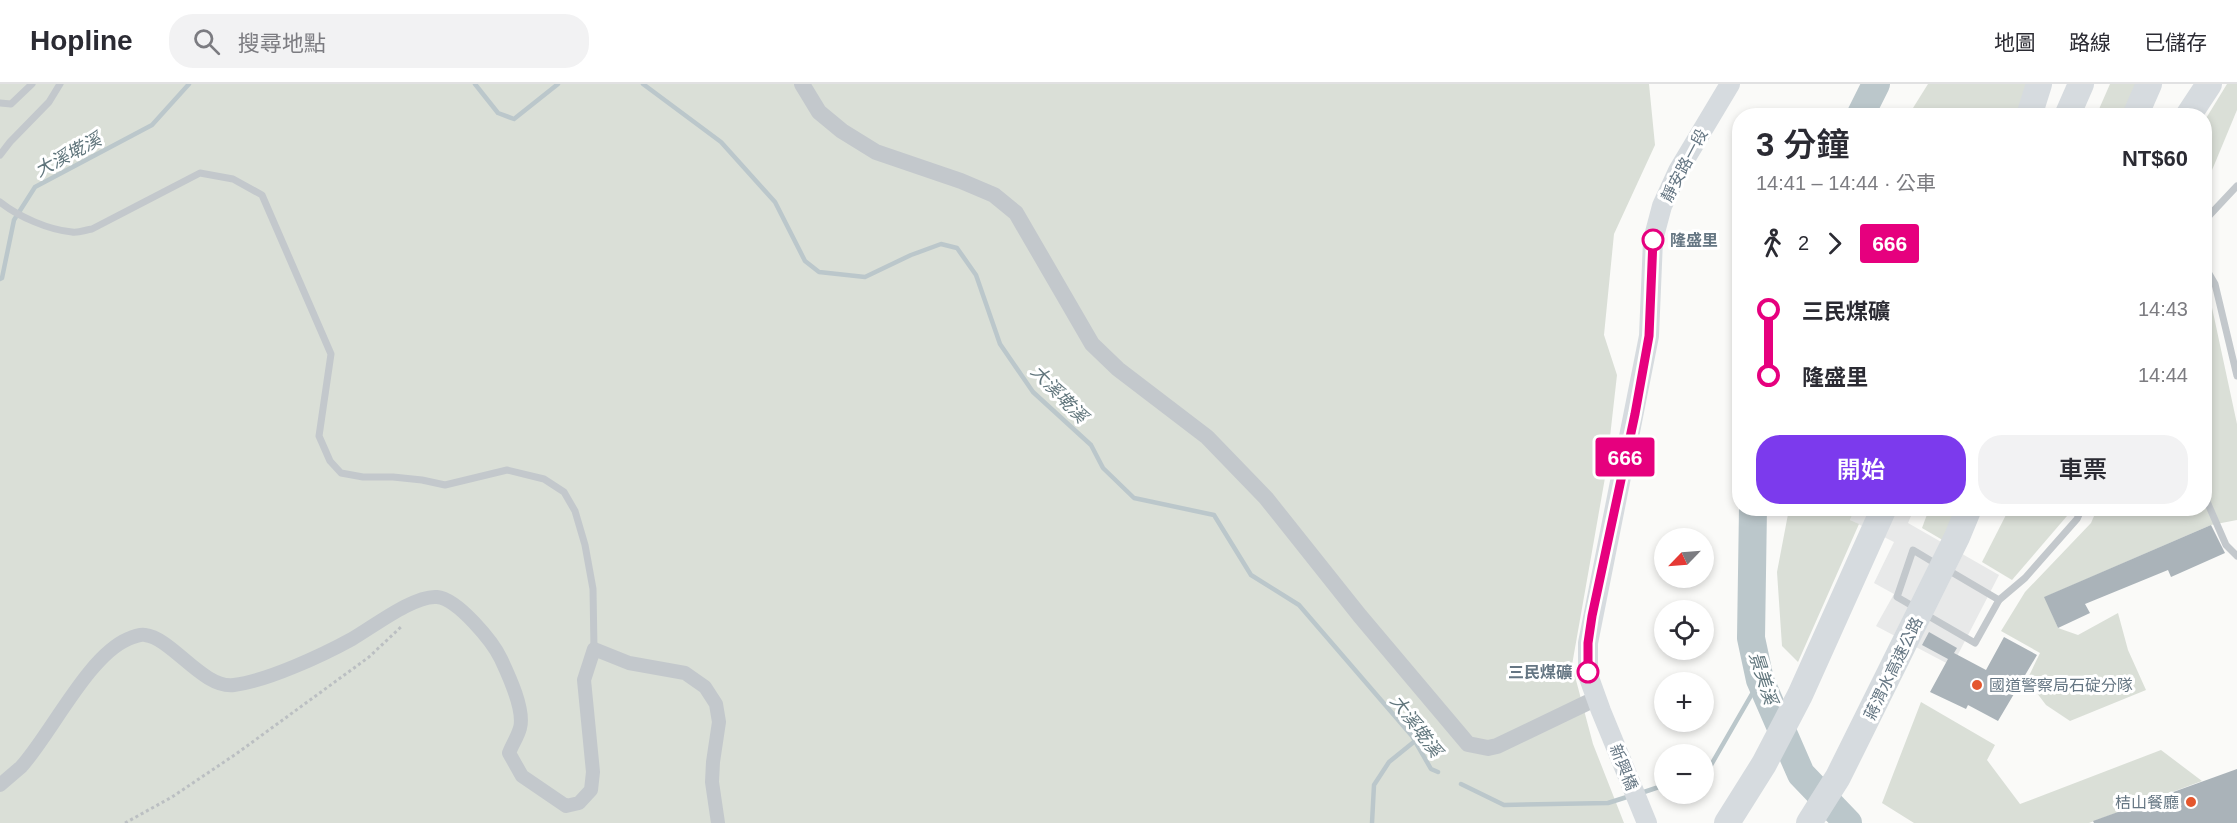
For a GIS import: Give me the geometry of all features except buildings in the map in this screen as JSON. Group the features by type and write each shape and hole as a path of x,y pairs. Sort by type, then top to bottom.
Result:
{"highway":[{"path":"2032,108 2039,84"},
{"path":"2070,108 2081,84"},
{"path":"2138,108 2149,84"},
{"path":"2193,108 2209,84"},
{"path":"1727,823 1764,764 1800,695 1880,516"},
{"name":"蔣渭水高速公路","path":"1809,823 1838,777 1967,516"}],"main road":[{"name":"靜安路一段","path":"1599,705 1588,675 1588,643 1649,336 1653,240 1662,206 1678,171 1730,84"},
{"name":"新興橋","path":"1599,705 1647,823"}],"street":[{"path":"802,84 819,112 842,131 876,152 961,181 994,195 1016,213 1092,344 1118,369 1207,437 1266,498 1360,616 1468,744 1488,748 1497,746 1599,705"},
{"path":"0,785 21,766 93,669 116,645 129,638 145,635 159,640 218,684 233,686 273,675 351,639 409,605 435,597 446,599 469,618 498,653 515,689 521,727 509,753 522,776 566,806 579,803 591,790 593,772 584,680 594,649 629,663 685,673 705,687 716,704 719,722 712,782 718,823"}],"lane":[{"path":"0,103 11,104 32,84"},
{"path":"0,155 49,102 60,84"},
{"path":"0,202 10,209 53,228 75,232 92,229 200,173 233,179 262,195 330,354 319,436 330,461 341,473 363,477 422,480 445,485 507,470 544,479 564,492 575,511 585,545 593,590 594,649"},
{"path":"2212,213 2237,186"},
{"path":"2212,279 2237,376"},
{"path":"2212,513 2226,545 2237,556"},
{"path":"1999,600 1913,550 1897,597 1975,643 1999,600 2025,578 2078,516"}],"path":[{"path":"125,823 172,797 236,754 369,657 403,625 409,605"}],"shaded area":[{"path":"0,84 1649,84 1655,145 1614,234 1604,335 1617,375 1606,472 1572,665 1593,744 1624,823 0,823"},
{"path":"1928,84 2031,84 2024,108 1913,108"},
{"path":"2110,84 2140,84 2130,108 2100,108"},
{"path":"2227,84 2237,84 2237,110 2212,170 2212,109"},
{"path":"2212,308 2237,424 2237,520 2211,525 2045,597 2058,628 2078,635 2118,613 2128,650 2146,690 2070,721 2046,705 2027,680 2040,653 2001,631 2025,592 2091,523 2094,516 2212,516"},
{"path":"1788,516 1852,516 1850,520 1859,524 1798,662 1782,646 1777,572"},
{"path":"1852,516 1911,516 1908,523 1999,575 1952,666 1876,626 1894,594 1874,583 1894,542 1850,520"},
{"path":"1926,516 1956,516 1946,542 1922,528"},
{"path":"2005,516 2067,516 2012,580 1982,562"},
{"path":"1921,702 1995,745 1987,760 2020,804 2161,750 2202,781 2089,823 1914,823 1882,803"}],"waterway":[{"name":"大溪墘溪","path":"0,279 14,220 35,187 152,125 189,84"},
{"name":"大溪墘溪","path":"475,84 498,113 514,119 558,84"},
{"name":"大溪墘溪","path":"643,84 721,142 775,202 805,261 819,272 865,277 911,255 941,244 957,248 976,275 1000,344 1033,392 1091,445 1103,468 1134,498 1214,515 1251,575 1299,605 1412,736 1431,769 1438,772"},
{"name":"景美溪","path":"1864,108 1876,84"},
{"name":"大溪墘溪","path":"1753,516 1751,638 1760,680 1801,774 1848,823"},
{"name":"大溪墘溪","path":"1714,760 1760,680"},
{"path":"1372,823 1374,785 1389,762 1415,741"},
{"name":"大溪墘溪","path":"1461,784 1504,805 1608,803 1630,796"},
{"name":"大溪墘溪","path":"1641,793 1654,789"}],"bus line":[{"name":"666","path":"1588,672 1588,643 1592,616 1635,414 1649,336 1653,240"}],"place":[{"name":"隆盛里","path":"1653,240"},
{"name":"三民煤礦","path":"1588,672"},
{"name":"國道警察局石碇分隊","path":"1977,685"},
{"name":"桔山餐廳","path":"2191,802"}]}
